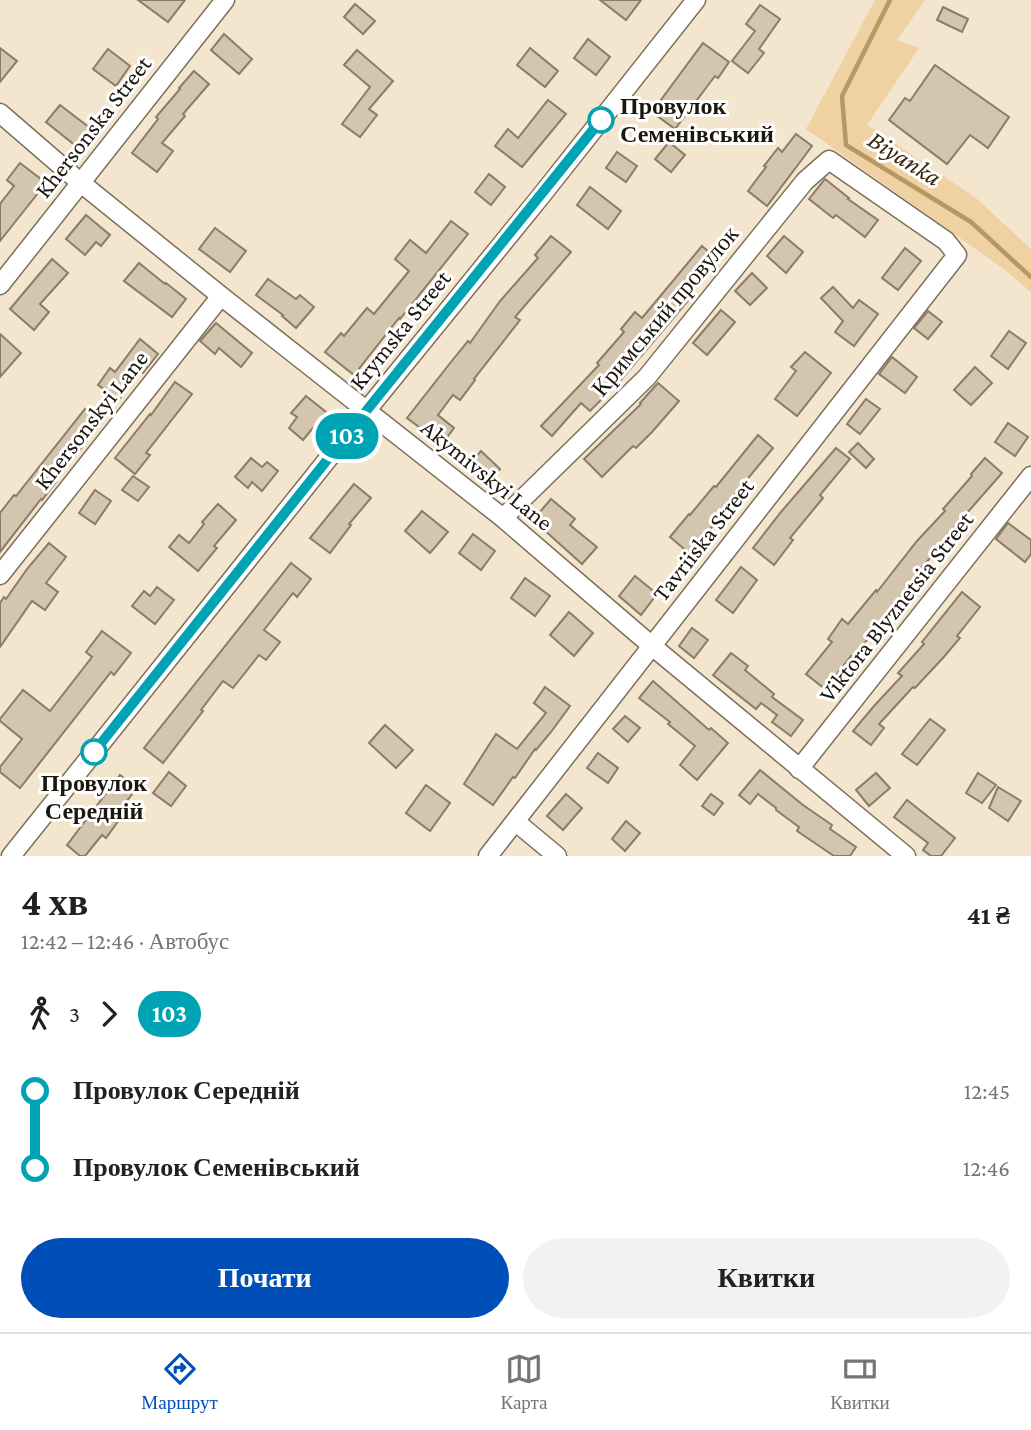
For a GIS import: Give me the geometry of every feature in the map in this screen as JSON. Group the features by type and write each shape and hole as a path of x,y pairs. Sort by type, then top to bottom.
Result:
{"street":[{"name":"Khersonska Street","path":"0,285 225,0"},
{"name":"Krymska Street","path":"11,856 696,0"},
{"name":"Akymivskyi Lane","path":"0,113 81,183 221,296 503,517 652,646 905,856"},
{"name":"Tavriiska Street","path":"488,856 957,255 946,241 829,160"},
{"name":"Кримський провулок","path":"503,517 647,377 805,181 829,160"},
{"name":"Khersonskyi Lane","path":"0,575 221,296"},
{"name":"Viktora Blyznetsia Street","path":"799,769 1031,476"},
{"path":"516,822 557,856"}],"shaded area":[{"path":"875,0 925,0 897,40 919,48 867,125 976,198 1031,249 1031,292 1005,270 806,129"}],"building":[{"path":"138,0 185,0 168,22"},
{"path":"600,0 641,0 626,20"},
{"path":"355,4 375,21 363,34 344,17"},
{"path":"760,5 780,19 759,49 764,53 748,73 732,61 755,31 746,24"},
{"path":"943,7 968,19 962,32 937,20"},
{"path":"224,34 252,59 239,74 211,50"},
{"path":"588,39 610,57 596,75 574,58"},
{"path":"703,43 729,62 718,78 715,76 675,129 652,112"},
{"path":"0,48 17,61 0,82"},
{"path":"530,48 558,71 545,87 517,65"},
{"path":"108,49 130,66 116,86 93,69"},
{"path":"357,50 393,81 369,109 377,115 360,137 342,124 370,87 344,65"},
{"path":"935,65 1009,117 988,148 970,135 947,164 889,120 905,98 910,101"},
{"path":"194,71 209,84 162,143 173,151 157,172 132,153 158,119 156,117"},
{"path":"548,100 566,114 522,167 495,146 508,129 518,138"},
{"path":"60,105 90,128 76,146 46,122"},
{"path":"796,134 812,146 767,206 748,191 778,148 782,152"},
{"path":"669,142 685,155 671,172 655,159"},
{"path":"617,152 637,166 626,182 606,168"},
{"path":"20,163 46,183 0,241 0,204 14,186 7,180"},
{"path":"489,174 505,187 491,205 475,192"},
{"path":"825,179 878,220 865,237 836,215 833,218 809,199"},
{"path":"590,187 621,211 608,229 577,205"},
{"path":"86,215 110,235 101,246 96,242 85,255 66,239"},
{"path":"451,221 468,234 354,375 325,352 341,333 344,336 367,308 374,314 409,271 395,259 410,240 426,253"},
{"path":"215,228 246,251 230,272 199,249"},
{"path":"551,236 571,252 515,317 520,320 460,400 453,395 438,415 454,428 442,444 407,418 468,341 470,343 500,301 538,258 535,255"},
{"path":"784,236 803,252 786,273 767,256"},
{"path":"702,246 718,260 689,293 692,296 619,382 590,411 581,403 552,436 541,426 599,365 597,363 624,332 621,329 635,312 642,318"},
{"path":"905,248 921,261 898,290 882,278"},
{"path":"52,259 68,273 40,304 49,312 34,330 10,309"},
{"path":"139,263 186,299 172,317 124,281"},
{"path":"752,273 767,288 750,305 735,291"},
{"path":"268,279 296,299 300,295 314,307 296,328 256,295"},
{"path":"833,287 853,308 859,300 878,314 854,346 835,332 843,321 821,298"},
{"path":"721,310 735,322 707,355 693,343"},
{"path":"928,311 942,322 928,339 914,328"},
{"path":"216,323 252,353 241,367 219,348 215,354 200,341"},
{"path":"1009,331 1026,343 1008,369 991,356"},
{"path":"0,334 21,353 0,377"},
{"path":"140,339 158,354 143,373 140,371 119,400 98,385 110,368 115,372"},
{"path":"805,352 831,373 797,416 775,399 796,371 791,367"},
{"path":"892,357 917,377 905,393 879,374"},
{"path":"975,367 992,383 971,405 954,390"},
{"path":"175,382 192,394 146,453 150,455 135,474 115,458"},
{"path":"658,383 679,401 636,448 633,446 602,477 584,459 641,404"},
{"path":"306,396 326,412 303,440 289,428 297,417 291,413"},
{"path":"866,399 880,409 860,434 847,424"},
{"path":"85,409 102,422 0,552 0,513"},
{"path":"1008,423 1028,437 1015,456 995,442"},
{"path":"758,435 773,448 690,554 670,537 714,486 716,487"},
{"path":"858,443 874,459 866,468 849,452"},
{"path":"836,448 850,459 820,495 823,498 790,538 793,540 774,565 753,548"},
{"path":"481,451 500,469 486,484 467,467"},
{"path":"251,458 262,467 267,462 278,471 262,491 252,482 248,488 235,477"},
{"path":"985,458 1002,473 919,570 921,572 854,659 851,656 825,689 806,674 832,642 828,639 842,619 848,624 876,590 877,592 917,541 945,511 943,509"},
{"path":"133,476 149,487 138,501 122,490"},
{"path":"354,484 371,498 330,553 310,538"},
{"path":"95,490 111,501 95,524 79,513"},
{"path":"551,499 575,519 570,525 597,547 582,564 533,520"},
{"path":"218,504 236,520 214,546 217,548 198,571 169,547 179,535 189,543"},
{"path":"422,511 448,532 430,553 405,531"},
{"path":"1008,523 1031,540 1031,554 1025,562 996,539"},
{"path":"473,534 495,551 481,570 459,553"},
{"path":"49,543 66,557 46,583 58,592 45,610 32,601 0,647 0,603 4,597 6,599"},
{"path":"291,563 311,579 297,597 293,593 264,630 280,642 266,660 259,655 233,688 223,681 163,763 144,748"},
{"path":"741,567 757,580 733,613 716,600"},
{"path":"635,576 657,594 641,615 619,596"},
{"path":"525,578 550,596 535,616 511,598"},
{"path":"157,587 174,600 155,624 132,606 144,591 150,596"},
{"path":"962,592 980,607 957,636 960,638 942,659 879,724 884,728 871,745 853,731 902,676 898,673 924,644 922,642"},
{"path":"569,612 593,633 574,656 550,635"},
{"path":"692,628 708,640 694,658 679,646"},
{"path":"102,631 131,653 114,675 111,672 20,788 0,772 0,767 22,739 0,719 23,690 50,711 92,657 86,652"},
{"path":"731,653 748,666 745,670 774,694 772,697 803,720 791,736 772,722 777,715 761,703 756,709 713,675"},
{"path":"653,681 728,743 697,780 680,765 695,746 639,698"},
{"path":"545,687 570,706 493,805 464,784 496,734 517,749 546,713 534,703"},
{"path":"625,716 640,728 628,742 613,729"},
{"path":"930,719 945,730 917,765 902,754"},
{"path":"385,725 413,750 396,768 369,743"},
{"path":"598,753 618,768 608,783 587,768"},
{"path":"760,770 832,825 830,829 856,847 850,856 834,856 797,831 799,827 758,794 750,804 739,795"},
{"path":"169,772 186,786 171,806 153,793"},
{"path":"876,773 890,788 869,806 856,790"},
{"path":"978,773 996,785 982,803 966,793"},
{"path":"120,775 137,788 115,816 119,820 106,838 102,835 85,856 80,856 67,845"},
{"path":"426,785 450,803 430,831 406,813"},
{"path":"998,787 1021,801 1008,821 989,808"},
{"path":"566,794 582,808 563,830 547,816"},
{"path":"711,794 723,803 714,815 702,806"},
{"path":"907,800 955,838 941,856 931,856 923,850 928,843 894,817"},
{"path":"626,821 640,833 625,851 612,839"}],"waterway":[{"name":"Biyanka","path":"890,0 842,96 846,145 971,222 1031,277"}],"bus line":[{"name":"103","path":"94,752 601,120"}],"place":[{"name":"Провулок Семенівський","path":"601,120"},
{"name":"Провулок Середній","path":"94,752"}]}
